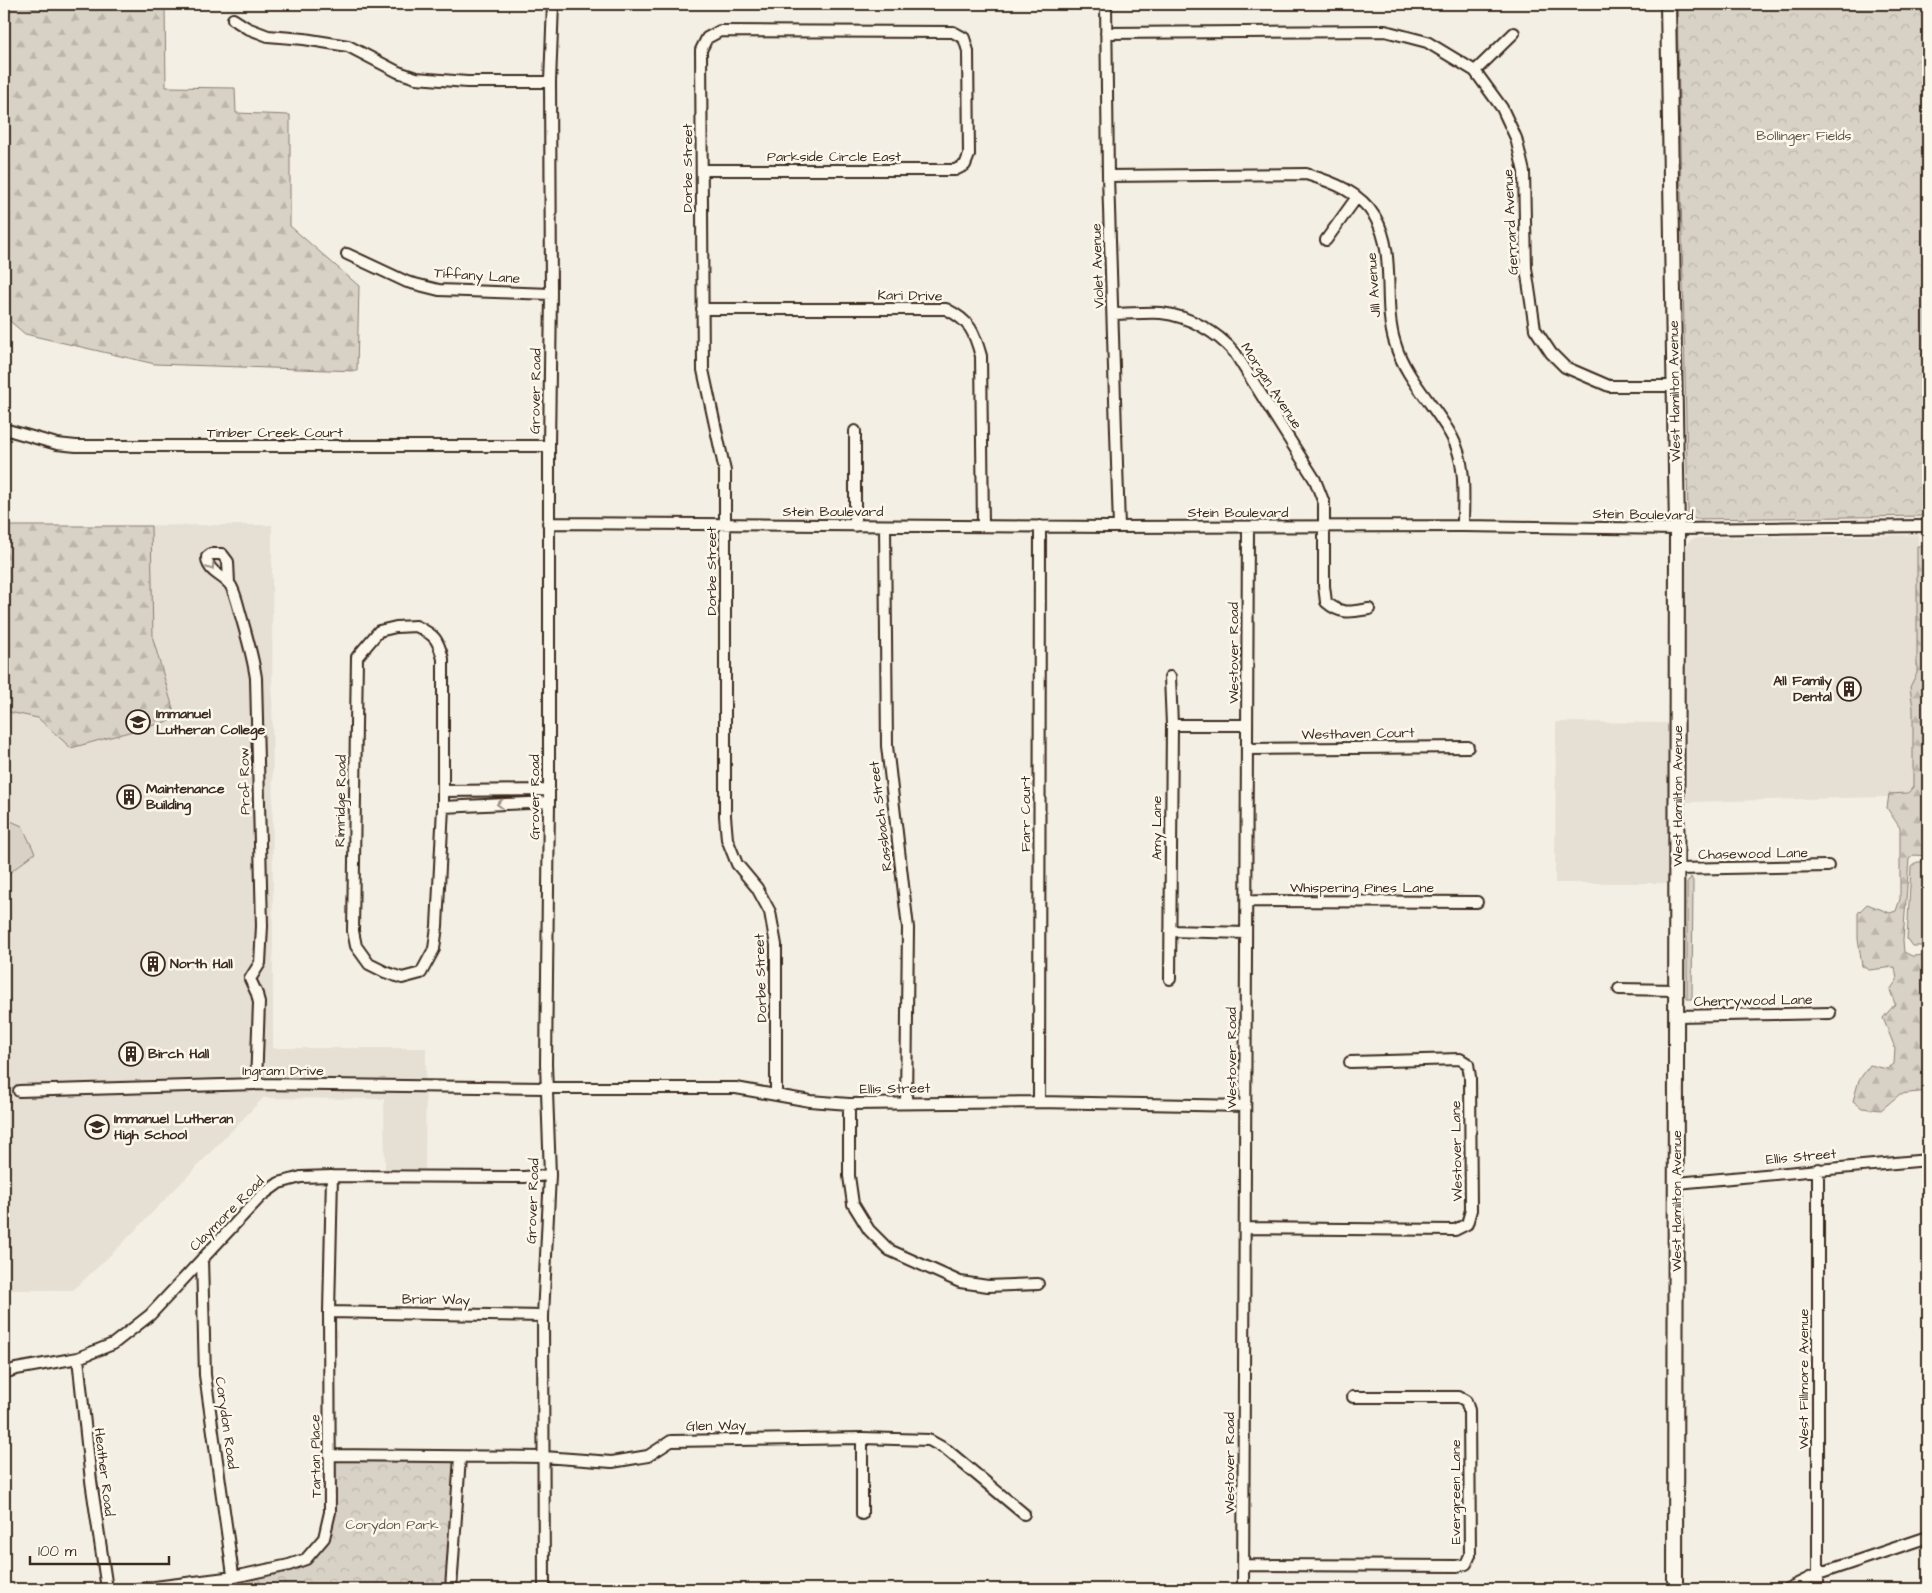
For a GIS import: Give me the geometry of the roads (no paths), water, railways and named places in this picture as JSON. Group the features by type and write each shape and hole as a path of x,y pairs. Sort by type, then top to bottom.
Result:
{"street":[{"name":"Grover Road","path":"544,1589 543,1316 550,1175 546,1088 549,802 550,82 553,4"},
{"name":"Violet Avenue","path":"1106,4 1108,176 1119,527"},
{"name":"West Hamilton Avenue","path":"1668,4 1678,529 1675,1589"},
{"path":"233,19 247,28 268,36 348,46 398,72 416,78 467,82 550,82"},
{"name":"Dorbe Street","path":"776,1094 776,945 770,912 757,888 738,864 727,839 725,816 725,471 703,370 701,50 707,38 720,31 953,32 964,38 968,51 969,155 965,165"},
{"name":"Gerrard Avenue","path":"1106,33 1385,31 1427,42 1475,71 1502,108 1516,138 1524,172 1526,268 1535,329 1551,353 1565,367 1585,377 1609,386 1675,386"},
{"path":"1475,71 1514,33"},
{"name":"Parkside Circle East","path":"702,170 955,170 965,165"},
{"name":"Jill Avenue","path":"1108,176 1306,174 1333,182 1357,198 1375,216 1384,240 1388,260 1389,320 1395,344 1404,364 1453,438 1461,462 1464,486 1463,526"},
{"path":"1326,240 1357,198"},
{"name":"Tiffany Lane","path":"347,254 407,282 439,290 551,294"},
{"name":"Kari Drive","path":"702,309 946,309 958,315 969,324 976,337 981,356 983,526"},
{"name":"Morgan Avenue","path":"1113,314 1160,313 1174,316 1200,325 1224,340 1235,353 1315,480 1324,503 1324,586 1326,602 1335,609 1348,612 1369,609"},
{"name":"Timber Creek Court","path":"4,429 42,441 76,446 549,446"},
{"path":"855,431 855,526"},
{"name":"Stein Boulevard","path":"548,523 1119,527 1463,526 1678,529 1928,526"},
{"name":"Rassbach Street","path":"885,526 887,746 908,928 906,1103"},
{"name":"Farr Court","path":"1039,1102 1040,526"},
{"name":"Westover Road","path":"1243,1589 1248,527"},
{"name":"Prof Row","path":"228,583 236,596 251,651 256,678 262,926 260,963 250,979 257,994 258,1003 256,1084"},
{"name":"Rimridge Road","path":"416,626 430,633 439,643 443,659 443,791 437,926 434,949 421,973 402,978 384,972 369,964 356,946 353,931 357,657 379,631 396,627 416,626"},
{"name":"Amy Lane","path":"1170,677 1172,725 1170,979"},
{"path":"1172,725 1247,725"},
{"name":"Westhaven Court","path":"1248,749 1468,747"},
{"path":"443,791 549,790"},
{"path":"443,807 549,802"},
{"name":"Chasewood Lane","path":"1678,869 1828,866"},
{"name":"Whispering Pines Lane","path":"1247,901 1477,902"},
{"path":"1170,931 1246,934"},
{"path":"1619,988 1676,990"},
{"name":"Cherrywood Lane","path":"1677,1016 1830,1013"},
{"name":"Westover Lane","path":"1245,1228 1455,1230 1467,1224 1471,1210 1470,1077 1468,1064 1460,1059 1350,1062"},
{"name":"Ingram Drive","path":"20,1092 256,1084 546,1088"},
{"name":"Ellis Street","path":"546,1088 736,1088 810,1101 849,1104 1039,1102 1245,1106"},
{"path":"849,1104 848,1149 853,1204 868,1230 889,1250 960,1282 988,1286 1038,1284"},
{"name":"Ellis Street","path":"1677,1183 1928,1160"},
{"name":"West Fillmore Avenue","path":"1818,1169 1818,1589"},
{"name":"Claymore Road","path":"4,1373 16,1369 78,1358 113,1344 150,1315 261,1196 278,1183 301,1176 524,1177 550,1175"},
{"name":"Tartan Place","path":"139,1589 234,1576 289,1565 306,1559 324,1538 330,1512 329,1312 332,1176"},
{"name":"Corydon Road","path":"202,1259 206,1375 235,1589"},
{"name":"Briar Way","path":"329,1312 543,1316"},
{"name":"Heather Road","path":"78,1358 90,1481 107,1589"},
{"name":"Evergreen Lane","path":"1243,1565 1457,1566 1466,1564 1470,1555 1469,1410 1466,1401 1459,1397 1353,1396"},
{"path":"862,1438 862,1514"},
{"name":"Glen Way","path":"329,1455 544,1457 612,1462 648,1456 671,1441 862,1438 930,1440 947,1450 1024,1514"},
{"path":"451,1589 460,1457"},
{"path":"1787,1589 1818,1574 1928,1537"}],"place":[{"name":"All Family Dental","path":"1849,689"},
{"name":"Immanuel Lutheran College","path":"138,722"},
{"name":"Maintenance Building","path":"129,797"},
{"name":"North Hall","path":"153,964"},
{"name":"Birch Hall","path":"131,1054"},
{"name":"Immanuel Lutheran High School","path":"97,1127"}],"park label":[{"name":"Bollinger Fields","path":"1804,136"},
{"name":"Corydon Park","path":"392,1525"}]}
